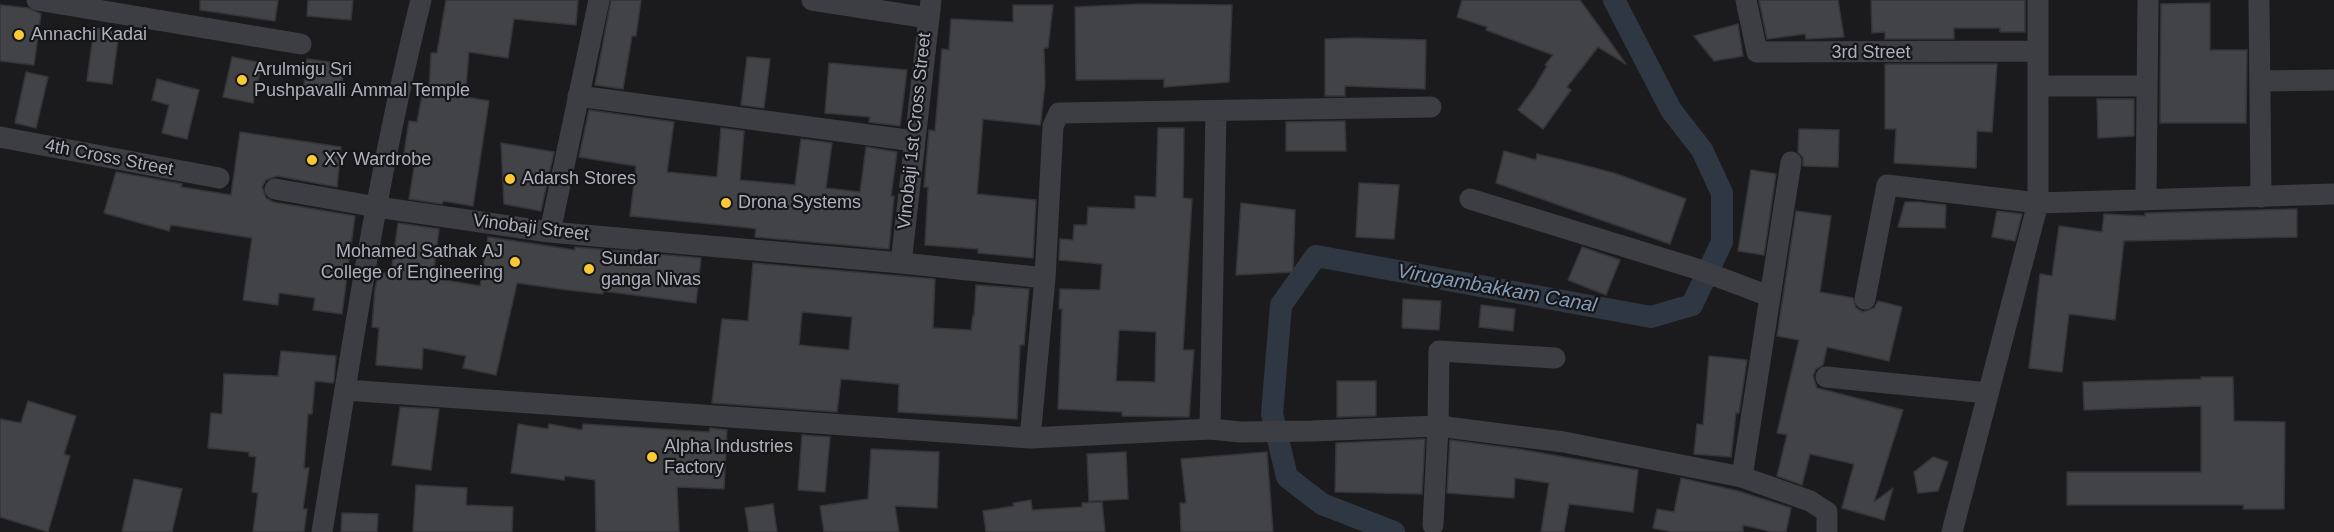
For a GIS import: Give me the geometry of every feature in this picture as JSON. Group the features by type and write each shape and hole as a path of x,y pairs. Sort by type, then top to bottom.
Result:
{"street":[{"path":"37,0 301,44"},
{"path":"321,532 376,207 421,0"},
{"path":"550,232 599,0"},
{"path":"812,0 930,9"},
{"name":"3rd Street","path":"1746,0 1757,52 2038,51"},
{"path":"1952,532 2038,203 2038,0"},
{"path":"2146,200 2148,0"},
{"path":"2259,0 2261,196"},
{"name":"Vinobaji 1st Cross Street","path":"901,263 930,9"},
{"path":"2260,81 2334,80"},
{"path":"2038,86 2147,86"},
{"path":"578,96 914,141"},
{"path":"1030,438 1045,278 1053,126 1059,113 1216,112 1431,106"},
{"path":"1210,429 1216,112"},
{"name":"4th Cross Street","path":"0,137 219,178"},
{"path":"1742,477 1791,162"},
{"path":"1865,299 1887,185 2038,203 2334,194"},
{"path":"275,189 376,207"},
{"path":"1470,199 1697,269 1769,296"},
{"name":"Vinobaji Street","path":"376,207 550,232 1045,278"},
{"path":"1433,525 1438,426 1438,351 1556,358"},
{"path":"1827,378 1988,393"},
{"path":"345,390 1030,438 1210,429 1241,432 1438,426 1564,442 1742,477 1810,501 1827,512 1827,532"}],"building":[{"path":"200,0 278,0 275,21 200,10"},
{"path":"308,0 353,0 351,20 307,16"},
{"path":"446,0 578,0 576,25 514,19 508,58 469,52 465,97 489,101 473,206 409,199 416,155 404,153 409,121 417,122 423,90 429,91 431,53 437,53"},
{"path":"611,0 641,0 636,36 632,36 623,89 595,85"},
{"path":"1462,0 1580,0 1626,64 1598,47 1567,87 1571,90 1543,129 1518,110 1553,55 1457,17"},
{"path":"1759,0 1838,0 1844,37 1806,39 1805,34 1767,39"},
{"path":"1871,0 2025,0 2025,32 2000,32 2000,28 1954,28 1954,39 1885,39 1885,32 1872,33"},
{"path":"2210,3 2210,50 2247,50 2246,123 2160,123 2161,4"},
{"path":"1141,4 1232,5 1229,82 1164,87 1164,79 1076,80 1075,7"},
{"name":"Annachi Kadai","path":"0,5 28,8 41,14 34,65 0,61"},
{"path":"1013,5 1053,5 1048,48 1044,48 1045,84 1041,121 1040,125 983,119 977,194 1036,200 1033,258 978,253 978,249 925,245 928,187 924,187 929,130 935,131 942,49 949,50 951,19 1013,22"},
{"path":"1738,24 1743,56 1714,61 1694,36"},
{"path":"94,28 119,32 112,84 87,81"},
{"path":"1325,39 1426,40 1425,89 1345,86 1345,96 1325,96"},
{"name":"Arulmigu Sri Pushpavalli Ammal Temple","path":"232,57 262,63 253,103 223,97"},
{"path":"747,57 770,59 764,108 741,105"},
{"path":"307,59 344,64 340,98 303,93"},
{"path":"829,63 907,70 900,126 869,122 870,117 825,113"},
{"path":"1885,64 1997,64 1992,132 1977,131 1976,168 1894,163 1896,129 1885,129"},
{"path":"26,72 48,77 36,128 15,123"},
{"path":"157,79 199,90 187,139 162,133 169,105 152,100"},
{"path":"2097,99 2134,99 2134,136 2098,138"},
{"path":"589,110 674,122 667,172 717,177 721,128 744,131 740,180 795,185 801,139 832,143 826,188 860,192 866,147 897,152 891,196 894,196 889,249 755,237 756,229 751,228 630,216 636,166 579,157"},
{"path":"1345,121 1346,151 1286,151 1286,122"},
{"path":"1158,128 1184,128 1183,198 1192,199 1183,350 1194,350 1189,417 1122,416 1122,412 1058,409 1062,309 1059,309 1060,289 1100,290 1102,264 1059,260 1060,239 1073,240 1074,225 1087,225 1088,207 1135,209 1135,196 1156,197","holes":["1119,330 1156,332 1155,382 1116,381"]},
{"path":"1799,129 1839,130 1838,167 1803,166 1803,158 1798,152"},
{"path":"240,132 341,147 337,187 277,176 266,180 262,187 266,198 273,202 355,216 342,314 313,310 315,298 279,293 278,305 243,300 252,238 171,225 169,231 104,213 116,172 182,184 181,187 231,195"},
{"name":"Adarsh Stores","path":"501,143 554,152 541,211 504,204"},
{"path":"1504,151 1536,160 1537,154 1614,173 1686,199 1670,244 1496,183"},
{"path":"1751,170 1776,174 1764,255 1738,251"},
{"path":"1359,183 1399,185 1394,239 1356,237"},
{"path":"1905,202 1946,205 1945,228 1898,227"},
{"path":"1241,203 1295,210 1293,272 1236,275"},
{"path":"2297,209 2297,237 2124,241 2115,320 2069,314 2062,372 2029,368 2040,274 2052,276 2059,226 2102,232 2104,214 2145,216 2145,213"},
{"path":"1796,211 1831,216 1820,292 1853,298 1856,308 1863,312 1874,308 1878,301 1902,307 1889,361 1827,347 1823,365 1816,369 1813,376 1817,388 1903,410 1874,502 1893,488 1884,520 1842,508 1854,464 1810,454 1802,485 1777,476 1787,435 1777,433 1799,340 1777,336"},
{"path":"1997,211 2022,214 2015,241 1992,237"},
{"path":"398,223 439,229 433,278 480,286 488,237 575,250 575,247 701,258 696,303 517,283 496,375 463,368 466,356 423,348 422,369 376,365 379,328 372,327 375,289 379,272 391,274"},
{"path":"1582,247 1620,260 1606,295 1568,280"},
{"path":"753,263 935,279 933,328 971,330 976,285 1029,289 1024,345 1020,345 1017,419 898,412 899,384 841,379 837,412 712,403 722,319 748,321","holes":["802,312 852,317 849,350 799,345"]},
{"path":"1403,299 1441,301 1439,330 1402,328"},
{"path":"1481,305 1515,309 1513,331 1479,327"},
{"path":"281,351 336,356 334,380 333,383 315,381 312,414 308,414 304,468 309,468 303,509 307,509 304,532 253,532 258,493 252,492 256,457 249,456 249,452 208,448 211,413 222,414 224,374 278,376"},
{"path":"1709,356 1747,360 1739,413 1736,413 1731,457 1694,454 1697,424 1703,425"},
{"path":"2201,377 2233,377 2234,421 2285,422 2284,509 2243,509 2244,505 2067,505 2067,472 2201,472 2201,406 2084,410 2083,382 2201,379"},
{"path":"1337,381 1376,381 1376,416 1337,417"},
{"path":"28,401 76,416 64,454 70,456 48,532 0,517 0,419 21,423"},
{"path":"400,407 439,409 431,470 392,465"},
{"path":"518,424 548,429 549,424 582,430 583,424 709,432 710,428 727,430 724,489 677,487 679,532 596,532 595,480 565,476 564,480 511,473"},
{"path":"802,435 830,437 825,492 798,490"},
{"path":"1425,439 1422,494 1335,492 1336,443"},
{"path":"1450,440 1518,449 1638,470 1633,512 1569,504 1564,532 1541,532 1549,483 1515,478 1514,498 1447,493"},
{"path":"871,449 939,452 937,508 895,506 899,532 824,532 820,506 868,499"},
{"path":"1126,452 1128,499 1089,501 1087,454"},
{"path":"1267,452 1273,532 1181,532 1180,503 1186,503 1181,459"},
{"path":"1933,457 1948,462 1938,491 1918,493 1914,472"},
{"path":"1681,478 1738,491 1791,508 1786,532 1772,532 1743,525 1743,532 1672,532 1653,528 1657,509 1674,512"},
{"path":"134,479 182,489 172,532 122,532"},
{"path":"416,485 467,488 466,505 513,507 512,532 413,532"},
{"path":"1031,500 1032,510 1082,507 1082,503 1102,502 1105,532 986,532 983,511 1014,506 1013,503"},
{"path":"773,504 777,532 749,532 745,508"},
{"path":"342,513 378,514 377,532 341,532"}],"waterway":[{"name":"Virugambakkam Canal","path":"1394,532 1322,504 1287,477 1272,414 1281,305 1316,256 1651,317 1692,305 1722,242 1722,193 1702,150 1671,110 1614,0"}],"place":[{"name":"Annachi Kadai","path":"19,35"},
{"name":"Arulmigu Sri Pushpavalli Ammal Temple","path":"242,80"},
{"name":"XY Wardrobe","path":"312,160"},
{"name":"Adarsh Stores","path":"510,179"},
{"name":"Drona Systems","path":"726,203"},
{"name":"Mohamed Sathak AJ College of Engineering","path":"515,262"},
{"name":"Sundar ganga Nivas","path":"589,269"},
{"name":"Alpha Industries Factory","path":"652,457"}]}
